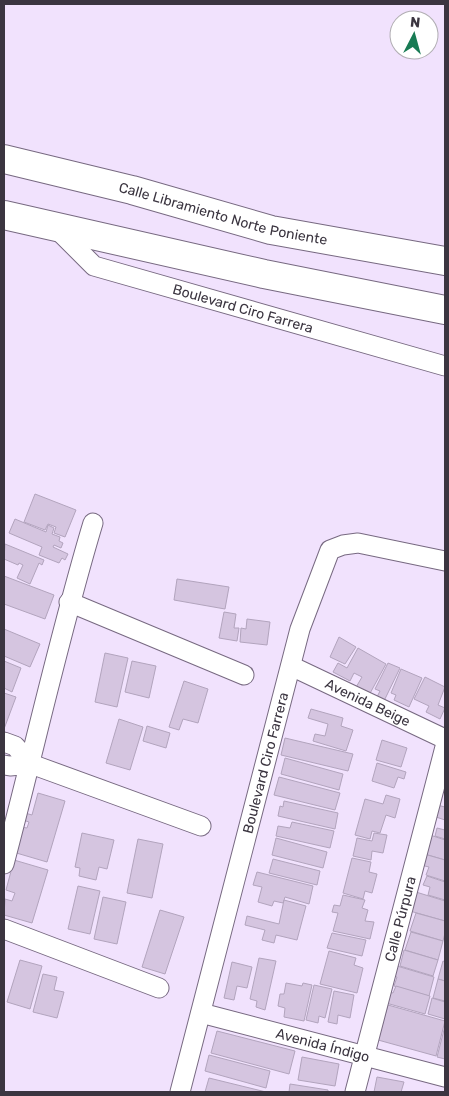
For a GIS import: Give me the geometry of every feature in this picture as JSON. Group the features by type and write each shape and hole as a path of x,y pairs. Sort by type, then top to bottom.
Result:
{"highway":[{"name":"Calle Libramiento Norte Poniente","path":"4,159 132,190 271,230 445,260"},
{"path":"4,215 264,274 445,310"}],"street":[{"name":"Boulevard Ciro Farrera","path":"55,227 94,266 445,366"},
{"path":"4,864 31,764 69,602 93,523"},
{"name":"Boulevard Ciro Farrera","path":"180,1092 300,629 330,550 358,543 445,561"},
{"path":"69,602 244,675"},
{"name":"Avenida Beige","path":"291,666 445,740"},
{"path":"4,742 15,746 31,764"},
{"name":"Calle Púrpura","path":"355,1092 445,747"},
{"path":"4,765 31,764 201,826"},
{"path":"4,929 159,988"},
{"name":"Avenida Índigo","path":"201,1013 445,1076"}],"building":[{"path":"35,494 76,510 65,537 54,533 56,527 48,524 45,530 24,522"},
{"path":"15,519 46,532 48,525 54,528 52,534 60,537 59,541 63,543 61,548 54,545 53,547 68,554 65,560 62,558 59,563 39,555 42,547 9,533"},
{"path":"5,544 44,560 42,565 39,563 30,584 17,578 23,565 19,563 18,565 4,559"},
{"path":"4,576 54,595 45,619 4,604"},
{"path":"177,579 229,587 225,609 174,600"},
{"path":"224,612 236,614 234,628 239,628 237,641 219,638"},
{"path":"247,619 270,622 267,645 240,642 241,628 246,629"},
{"path":"4,629 40,644 30,667 4,656"},
{"path":"339,637 356,647 345,664 330,657"},
{"path":"358,648 386,664 368,697 355,689 362,677 354,673 350,681 333,672 338,663 347,668"},
{"path":"105,653 128,658 117,707 95,702"},
{"path":"4,661 21,668 12,692 4,688"},
{"path":"132,661 156,666 149,698 125,692"},
{"path":"388,663 400,668 384,701 377,697 380,691 375,689"},
{"path":"401,669 422,678 409,707 394,700 396,695 391,693"},
{"path":"425,677 445,687 438,705 445,708 440,719 426,712 429,706 414,699"},
{"path":"184,681 208,689 198,723 183,719 179,730 169,727"},
{"path":"4,693 16,697 4,729"},
{"path":"311,709 343,718 341,726 353,730 346,751 313,741 315,734 325,736 328,724 308,718"},
{"path":"119,719 143,727 130,770 106,763"},
{"path":"147,726 170,733 166,748 143,741"},
{"path":"285,738 353,754 348,771 281,755"},
{"path":"382,740 407,748 401,767 376,760"},
{"path":"285,758 343,774 339,790 281,774"},
{"path":"377,763 406,772 404,779 398,777 394,788 372,781"},
{"path":"279,777 340,793 335,810 274,795"},
{"path":"38,793 65,801 47,862 13,852 21,827 27,828 29,822 23,820 25,813 32,815"},
{"path":"386,795 400,799 395,818 386,815 380,833 372,831 370,839 355,835 365,799 383,804"},
{"path":"284,801 338,813 335,829 278,816 280,806 283,807"},
{"path":"437,805 445,807 445,820 433,816"},
{"path":"292,822 334,831 330,848 276,836 278,826 290,828"},
{"path":"437,828 445,830 445,839 435,836"},
{"path":"82,833 114,840 107,869 99,867 96,880 79,876 80,868 75,867"},
{"path":"374,833 387,835 383,853 372,851 371,860 353,856 357,838 372,841"},
{"path":"427,834 445,840 445,860 421,853"},
{"path":"276,838 327,852 323,868 272,855"},
{"path":"138,839 163,844 152,898 127,893"},
{"path":"424,854 445,860 445,881 426,875 429,867 421,865"},
{"path":"352,858 371,862 369,872 377,874 372,893 365,891 363,899 343,893"},
{"path":"273,859 320,871 317,885 269,873"},
{"path":"14,860 48,870 32,923 4,915 5,899 12,901 15,893 6,890"},
{"path":"257,872 313,886 309,904 285,897 283,903 274,901 272,906 258,902 262,887 253,885"},
{"path":"427,876 445,882 445,900 428,895 430,887 423,885"},
{"path":"78,886 100,891 90,934 68,929"},
{"path":"416,892 445,901 445,921 410,911"},
{"path":"343,895 365,900 362,908 368,910 365,921 374,922 370,939 333,931 338,913 332,912 334,905 340,906"},
{"path":"103,897 126,902 117,944 94,939"},
{"path":"284,900 306,906 297,940 276,935 274,943 262,940 265,930 245,925 247,916 279,924"},
{"path":"160,910 184,917 165,974 142,967"},
{"path":"416,913 445,921 443,941 410,931"},
{"path":"411,932 443,941 438,960 405,950"},
{"path":"332,933 366,940 362,956 327,948"},
{"path":"404,950 438,960 433,976 400,966"},
{"path":"329,951 356,958 354,965 363,968 357,993 320,984"},
{"path":"259,958 276,961 265,1010 256,1007 257,1001 250,999"},
{"path":"20,960 42,966 30,1009 7,1002"},
{"path":"443,961 445,962 445,981 438,979"},
{"path":"232,962 252,967 247,988 237,986 234,1000 224,998"},
{"path":"397,966 434,977 429,996 394,986 397,977 394,976"},
{"path":"43,974 57,977 54,990 64,992 57,1018 33,1012"},
{"path":"438,979 445,981 445,1001 433,998"},
{"path":"286,983 302,986 303,983 312,985 304,1021 284,1017 285,1008 278,1006 280,994 284,994"},
{"path":"314,985 332,989 325,1018 319,1016 318,1023 306,1020"},
{"path":"396,986 430,996 425,1014 386,1003 389,992 393,993"},
{"path":"334,991 354,995 350,1018 338,1015 337,1024 328,1022"},
{"path":"432,998 445,1002 445,1019 428,1014"},
{"path":"388,1005 445,1021 436,1056 378,1040"},
{"path":"445,1026 445,1059 437,1057"},
{"path":"217,1031 295,1051 289,1074 211,1053"},
{"path":"209,1055 270,1071 266,1088 205,1071"},
{"path":"302,1057 339,1064 335,1086 298,1080"},
{"path":"377,1077 404,1082 401,1092 374,1092"},
{"path":"209,1078 266,1092 205,1092"},
{"path":"290,1084 328,1090 328,1092 289,1092"}]}
